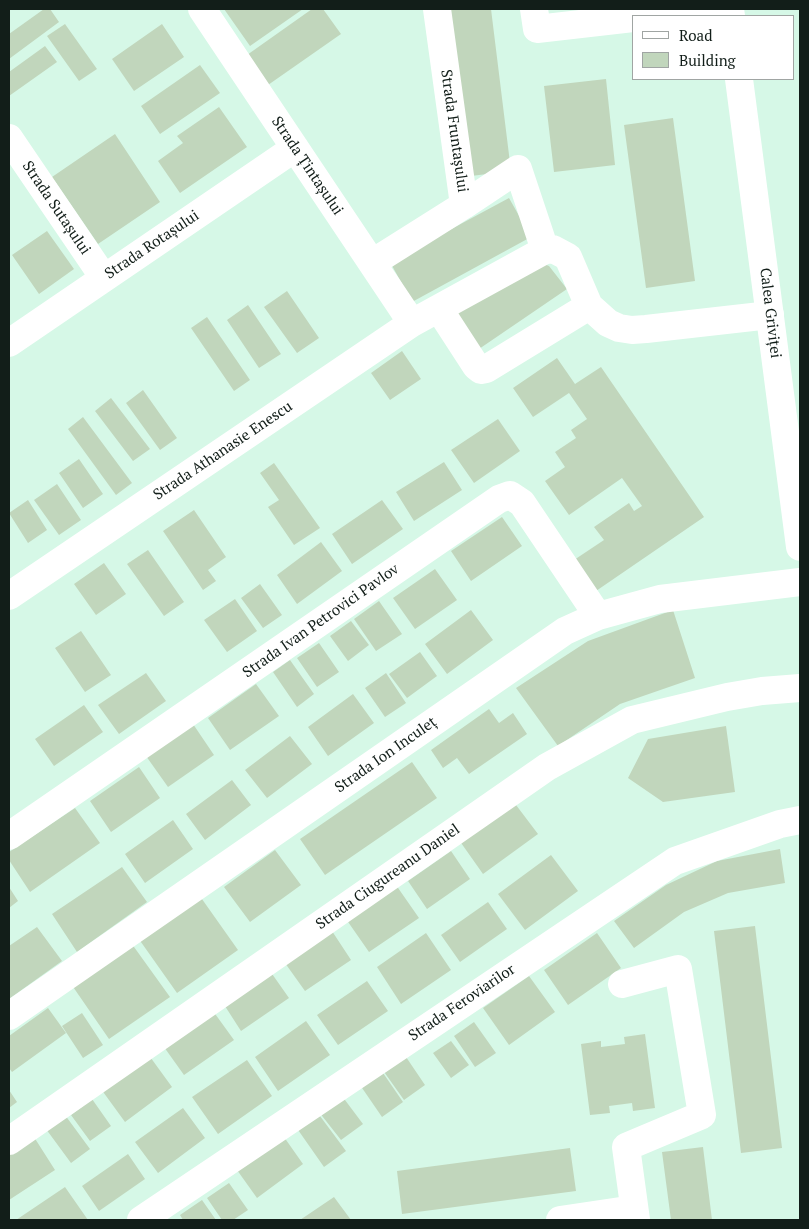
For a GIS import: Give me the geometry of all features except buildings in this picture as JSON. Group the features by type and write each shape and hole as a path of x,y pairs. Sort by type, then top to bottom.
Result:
{"street":[{"name":"Strada Țintașului","path":"202,9 412,323"},
{"name":"Strada Fruntașului","path":"372,263 464,205 437,9"},
{"path":"534,9 537,29 632,18"},
{"path":"662,15 719,9"},
{"name":"Calea Griviței","path":"739,80 800,547"},
{"name":"Strada Sutașului","path":"9,138 104,278"},
{"name":"Strada Rotașului","path":"9,342 295,148"},
{"path":"464,205 518,169 545,250 553,249 568,257 589,306 608,323 619,328 632,330 770,314"},
{"name":"Strada Athanasie Enescu","path":"9,596 412,323 545,250"},
{"path":"439,308 476,366 481,370 486,369 589,306"},
{"name":"Strada Ivan Petrovici Pavlov","path":"9,836 499,498 510,495 522,503 598,616"},
{"name":"Strada Ion Inculeț","path":"9,1016 565,631 598,616 660,599 800,582"},
{"name":"Strada Ciugureanu Daniel","path":"9,1141 547,767 632,720 727,697 762,691 800,688"},
{"name":"Strada Feroviarilor","path":"141,1220 674,861 780,824 800,820"},
{"path":"560,1220 635,1214 626,1147 702,1115 678,968 622,984"}]}
